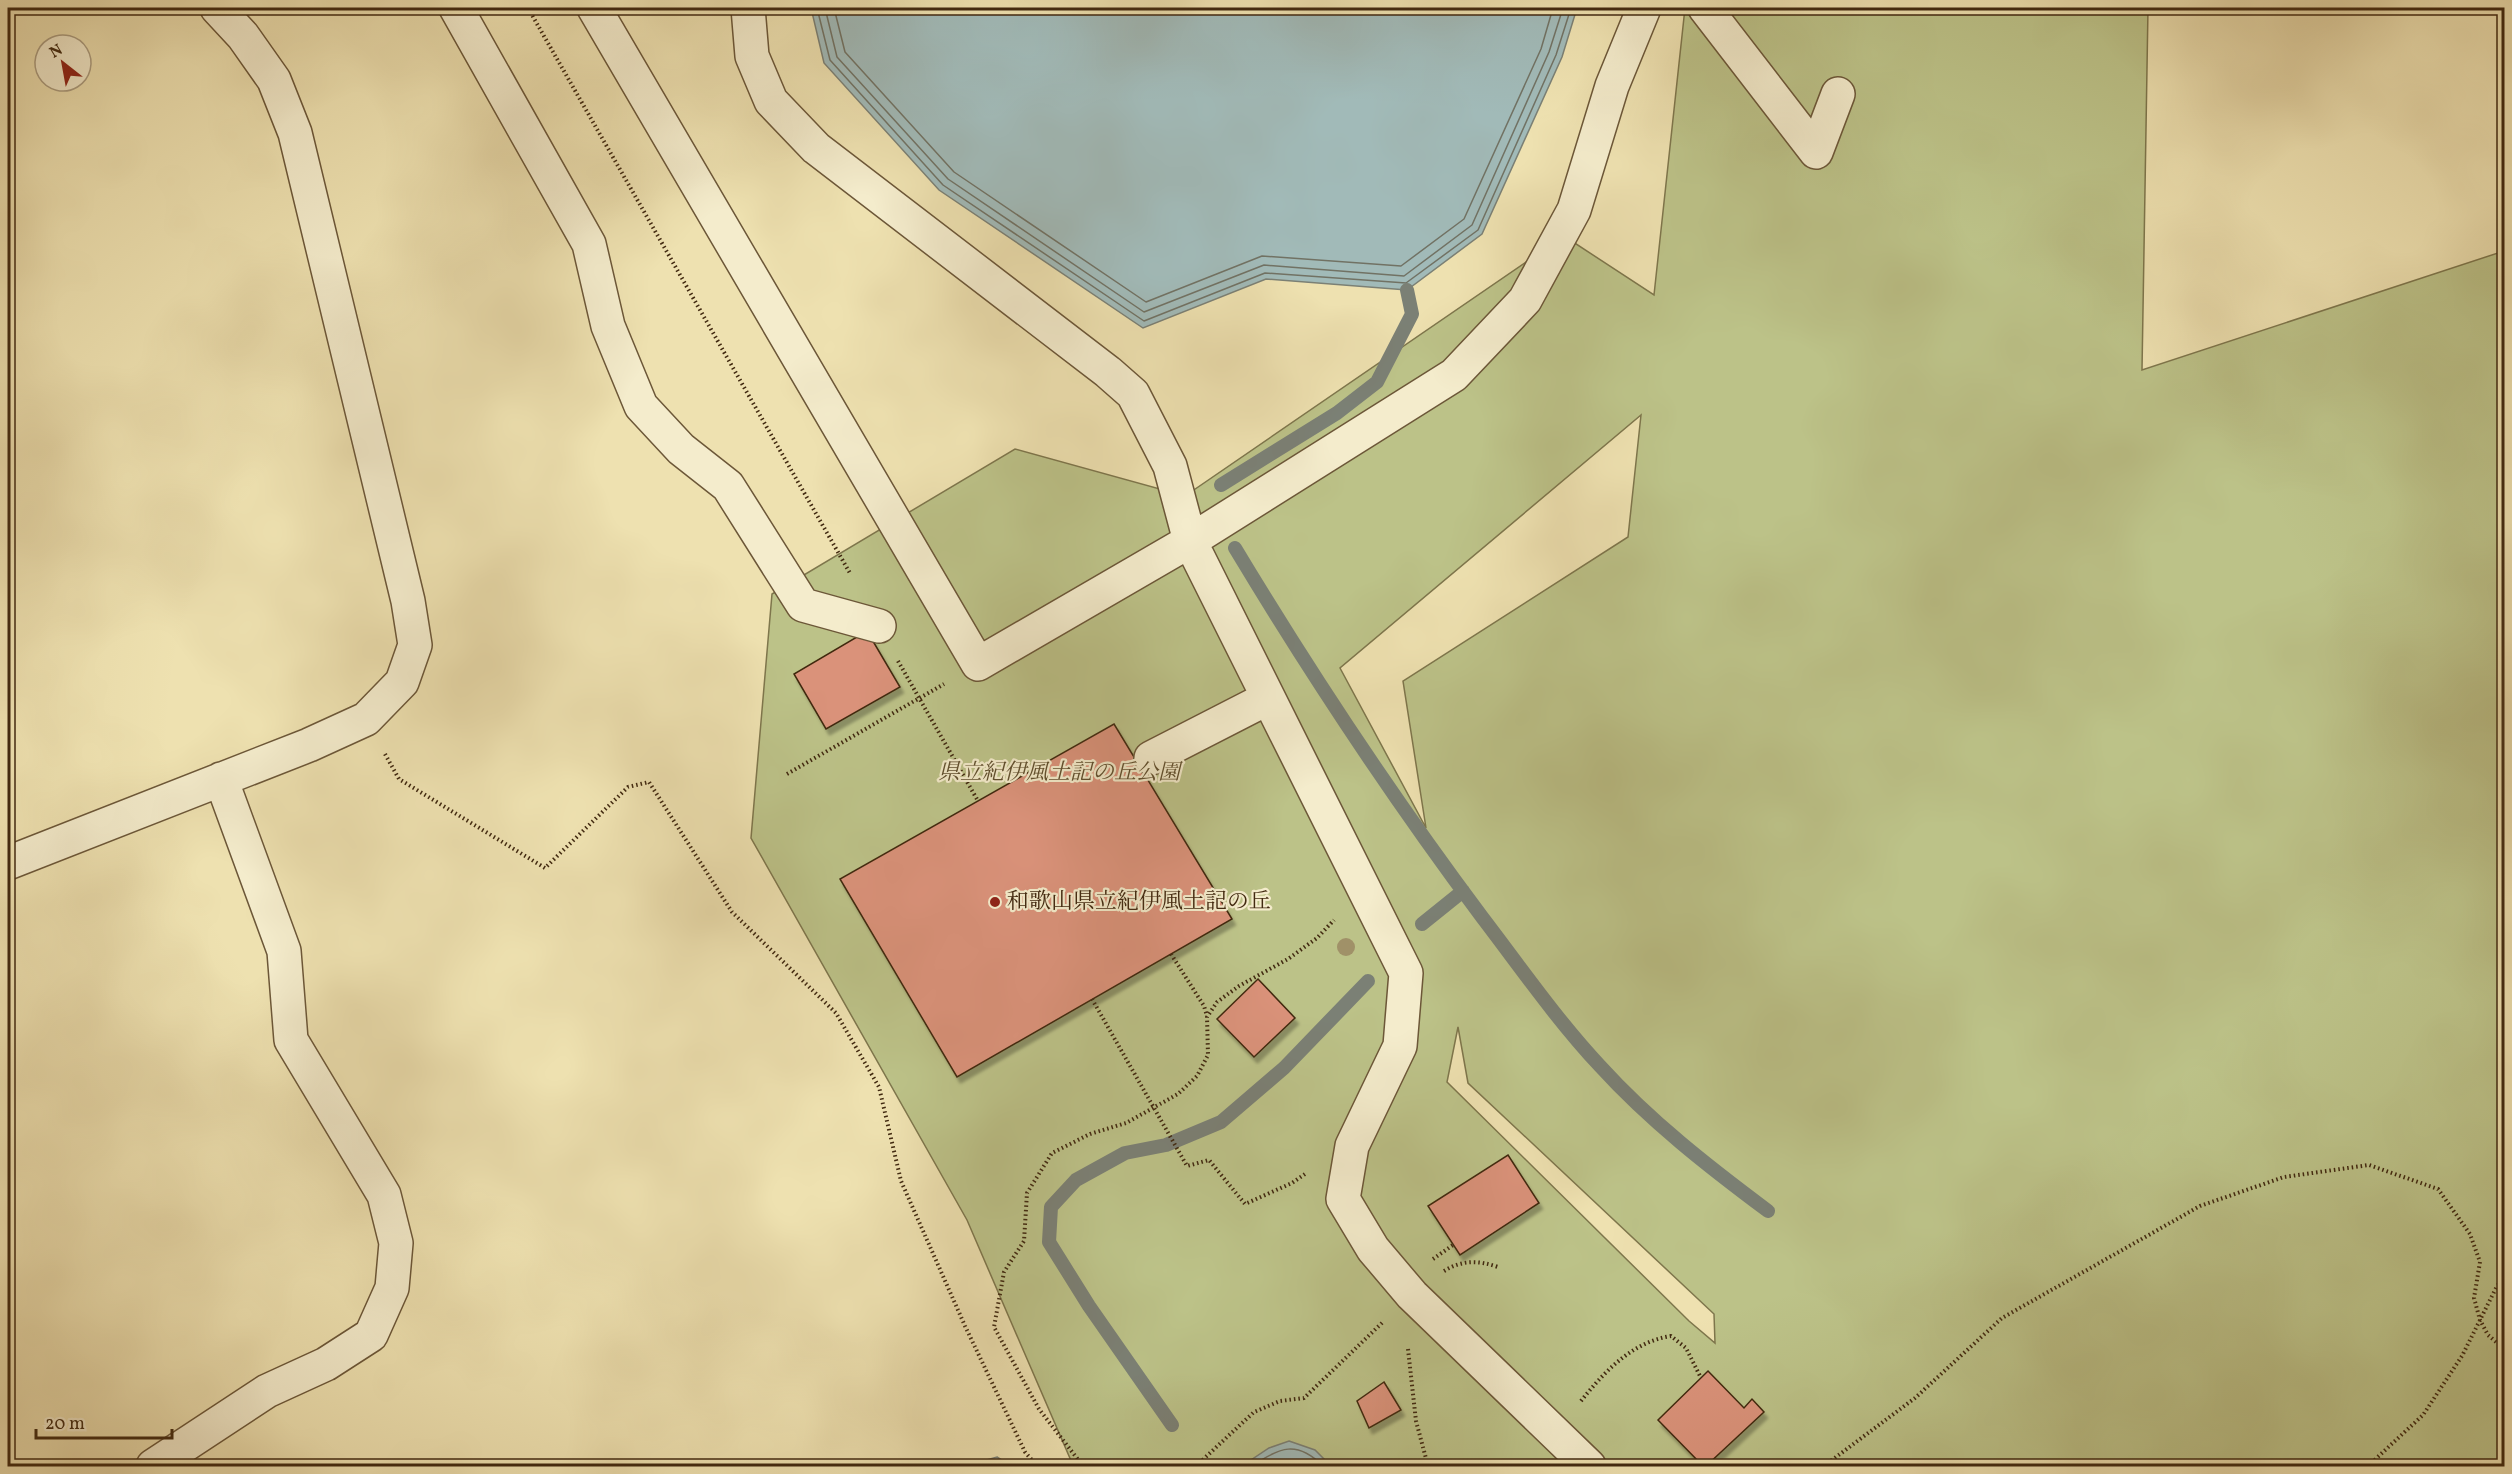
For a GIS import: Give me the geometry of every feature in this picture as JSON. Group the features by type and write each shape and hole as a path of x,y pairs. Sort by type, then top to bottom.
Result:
{"street":[{"path":"8,863 366,719 402,682 415,645 408,601 295,133 274,80 243,36 218,8"},
{"path":"456,8 589,244 608,326 641,406 681,449 728,486 802,605 879,626"},
{"path":"594,8 978,664 1190,541 1454,375 1525,300 1574,210 1612,86 1644,8"},
{"path":"748,8 752,56 771,101 816,148 1099,365 1133,394 1170,466 1190,541 1406,973 1400,1046 1352,1146 1343,1199 1407,1299 1568,1455"},
{"path":"1705,8 1816,152 1838,94"},
{"path":"1152,758 1268,698"},
{"path":"153,1467 267,1391 326,1364 371,1335 392,1288 396,1243 384,1195 291,1040 284,951 221,779"}],"path":[{"path":"528,8 978,801"},
{"path":"787,774 978,664"},
{"path":"366,719 399,779 545,868 628,787 649,782 732,912 836,1013 874,1078 879,1087 901,1181 965,1326 1025,1452 1037,1467"},
{"path":"1207,1017 1217,1002 1232,991 1288,959 1317,938 1350,900 1359,880"},
{"path":"1083,1467 1040,1409 994,1327 1004,1272 1024,1241 1027,1193 1052,1153 1090,1134 1126,1122 1178,1094 1197,1076 1208,1055 1207,1017 1204,1006 1171,954"},
{"path":"1092,999 1187,1166 1209,1160 1245,1204 1292,1183 1329,1157 1352,1146"},
{"path":"1824,1467 1915,1398 2002,1318 2200,1206 2284,1177 2369,1165 2438,1189 2470,1234 2480,1262 2474,1298 2480,1320 2488,1335 2505,1349"},
{"path":"1196,1467 1254,1413 1280,1401 1304,1398 1407,1299 1458,1262 1484,1262 1498,1267"},
{"path":"2368,1467 2423,1415 2462,1356 2497,1286 2505,1278"},
{"path":"1407,1299 1416,1421 1428,1467"},
{"path":"1568,1455 1597,1380 1630,1351 1652,1339 1671,1336 1686,1348 1701,1378"}],"green space":[{"name":"県立紀伊風土記の丘公園","path":"1685,8 2148,8 2142,370 2504,251 2504,1466 1070,1466 1072,1463 967,1220 751,838 772,594 1015,449 1185,496 1564,236 1654,295","holes":["1641,415 1628,537 1403,681 1426,828 1340,668","1458,1027 1468,1083 1714,1314 1715,1343 1689,1321 1447,1082"]}],"water":[{"path":"811,8 1577,8 1562,57 1482,234 1407,290 1266,279 1143,328 939,190 824,63"},
{"path":"1289,1441 1315,1450 1331,1466 1242,1466 1269,1448"},
{"path":"997,1457 1011,1466 965,1466"}],"building":[{"path":"867,631 900,687 826,729 794,674"},
{"path":"1114,724 1232,919 957,1077 840,879"},
{"path":"1258,979 1295,1018 1254,1057 1217,1019"},
{"path":"1508,1155 1539,1203 1460,1255 1428,1206"},
{"path":"1708,1371 1744,1408 1752,1399 1764,1412 1706,1466 1703,1466 1658,1420"},
{"path":"1384,1382 1401,1410 1369,1428 1357,1401"}],"waterway":[{"path":"1221,485 1337,413 1377,382 1412,314 1407,290"},
{"path":"1235,548 1385,782 1554,1012 1600,1066 1639,1106 1702,1160 1768,1211"},
{"path":"1422,924 1463,891"},
{"path":"1172,1425 1089,1306 1049,1242 1051,1207 1076,1180 1125,1153 1166,1145 1221,1122 1284,1068 1368,981"}],"place":[{"name":"和歌山県立紀伊風土記の丘","path":"995,902"}]}
